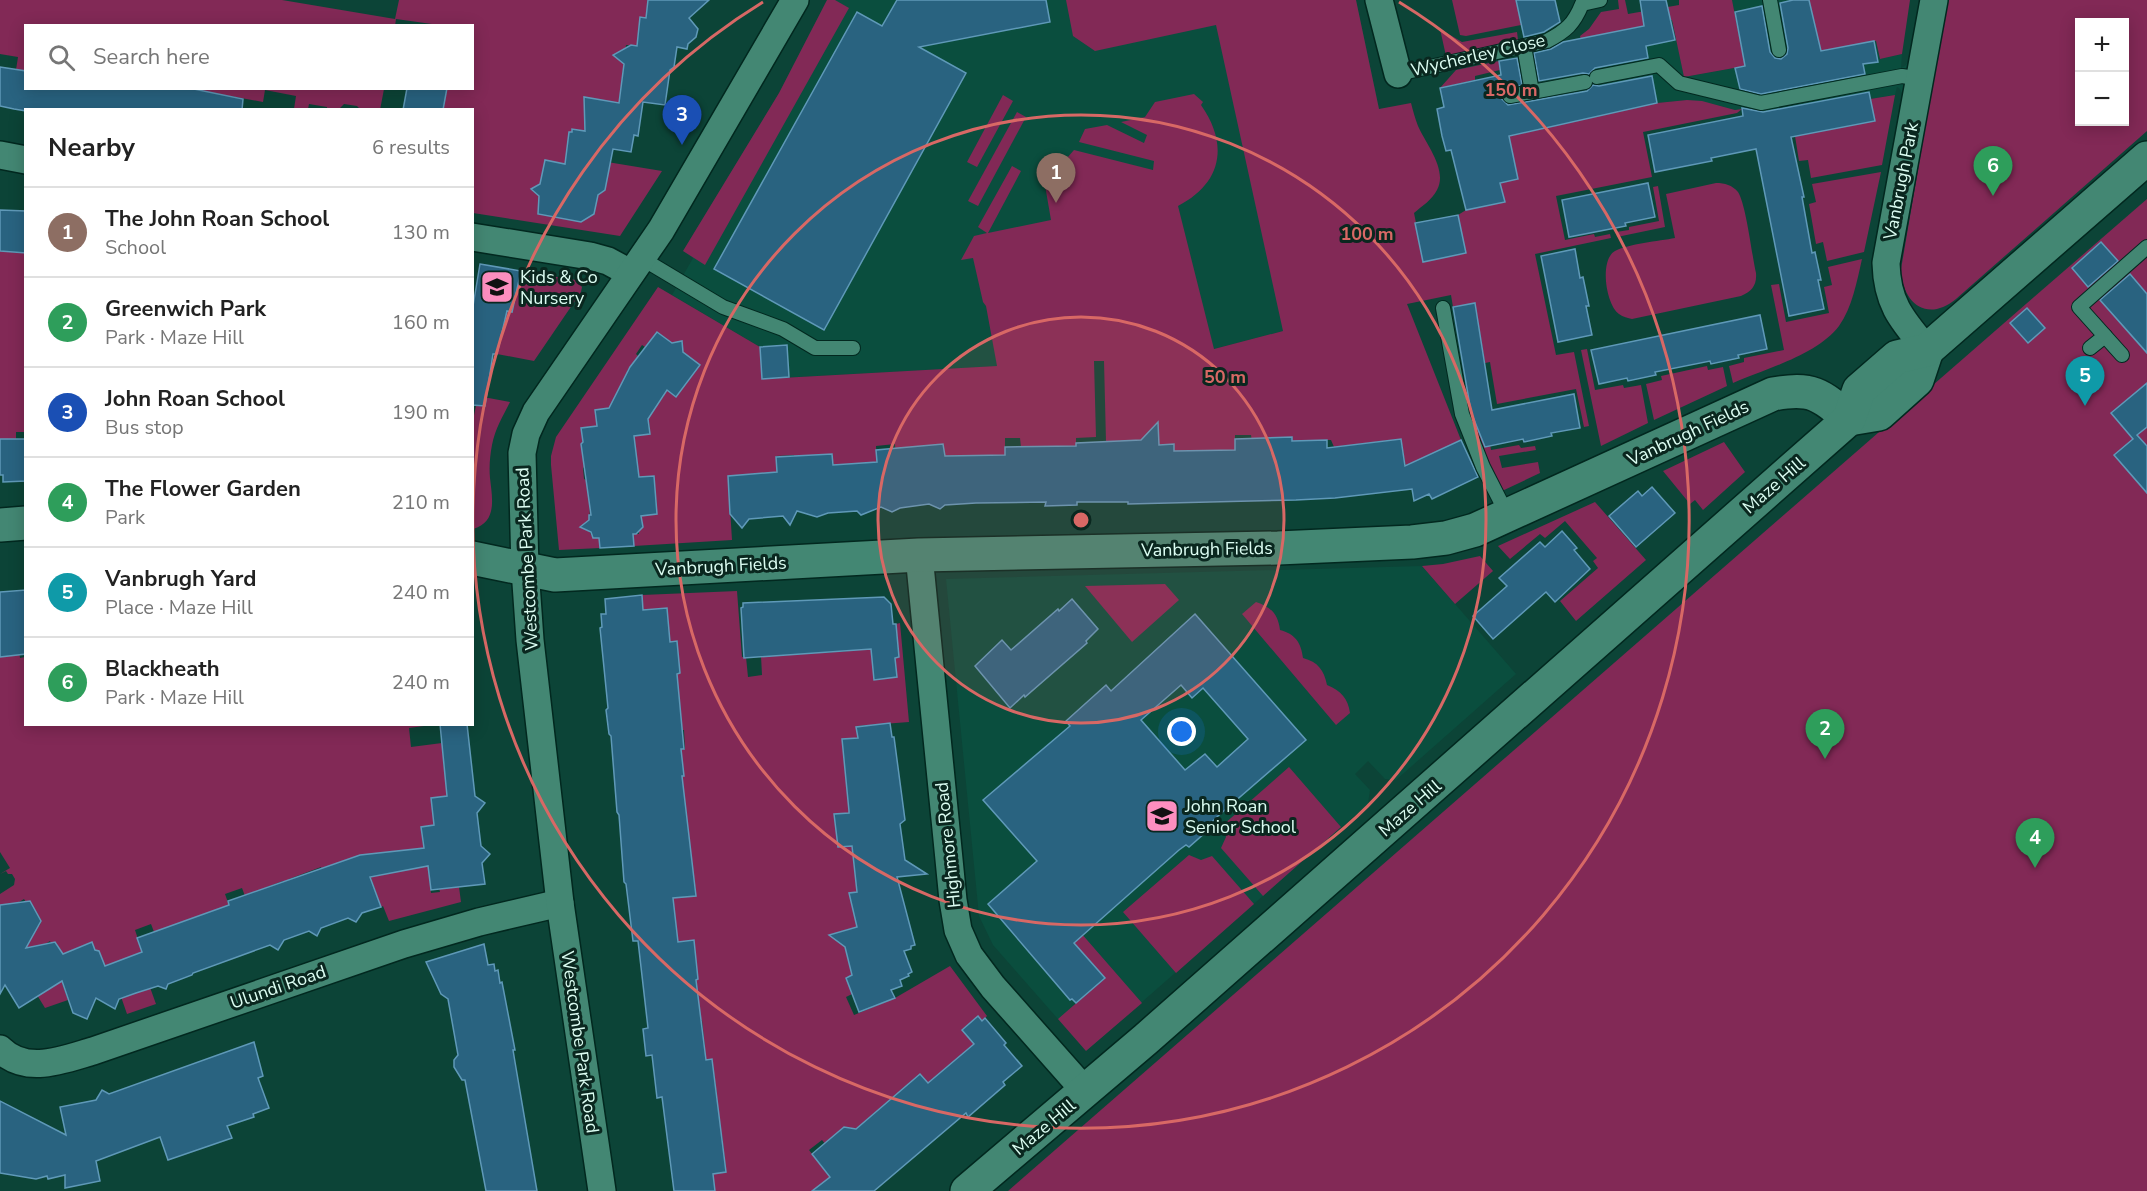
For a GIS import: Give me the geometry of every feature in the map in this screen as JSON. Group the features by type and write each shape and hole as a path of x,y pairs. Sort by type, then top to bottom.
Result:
{"street":[{"name":"Westcombe Park Road","path":"602,1191 560,903 530,640 521,476 522,453 526,434 536,412 661,230 795,0"},
{"name":"Wycherley Close","path":"1379,0 1398,74"},
{"name":"Vanbrugh Park","path":"1915,361 1886,282 1886,263 1934,0"},
{"path":"0,155 24,160"},
{"path":"1861,409 1879,414 1917,380 1915,361 2147,158"},
{"path":"474,237 590,256 636,266"},
{"name":"Vanbrugh Fields","path":"474,558 555,575 919,555 1268,548 1412,542 1446,538 1475,530 1773,394 1793,390 1812,392 1828,401 1861,409"},
{"name":"Maze Hill","path":"967,1191 1086,1092 1861,409"},
{"path":"0,525 24,524"},
{"name":"Highmore Road","path":"919,555 953,900 958,930 969,955 993,987 1086,1092"},
{"name":"Ulundi Road","path":"0,1049 9,1058 32,1065 54,1062 93,1051 404,944 479,922 560,903"}],"lane":[{"name":"Wycherley Close","path":"1398,74 1547,41 1563,32 1576,18 1581,2 1600,0"},
{"path":"1770,0 1779,50"},
{"path":"1524,45 1532,92"},
{"path":"1510,96 1659,65 1679,83 1761,103 1902,76 1921,79"},
{"path":"2121,355 2079,307 2147,247"},
{"path":"636,266 723,307 783,329 815,348 853,348"},
{"path":"1443,308 1462,414 1483,467 1508,516"},
{"path":"2090,348 2105,336"}],"shaded area":[{"path":"0,0 282,0 395,19 399,0 648,0 646,18 640,18 637,46 626,45 619,103 592,99 587,131 572,129 572,132 569,132 589,159 662,171 620,236 474,213 474,108 443,108 447,90 474,90 474,24 432,24 396,19 395,24 24,24 24,71 16,70 18,57 0,54"},
{"path":"827,0 1356,0 1420,301 1283,331 1214,349 1019,365 762,379 760,347 672,295 693,258 683,251 779,93"},
{"path":"827,0 835,0 849,8 705,265 683,251 779,93"},
{"path":"1066,0 1356,0 1379,109 1411,103 1418,126 1438,166 1440,182 1435,194 1414,213 1424,262 1465,253 1458,215 1466,210 1504,202 1500,183 1483,142 1657,103 1702,101 1735,110 1742,109 1737,113 1643,132 1652,177 1556,196 1565,240 1594,234 1595,237 1610,234 1611,238 1535,254 1556,355 1574,352 1589,426 1584,427 1576,389 1497,404 1490,362 1485,363 1475,303 1453,307 1451,295 1407,304 1461,440 1406,468 1401,439 1334,447 1331,440 1310,440 1293,453 1292,437 1252,442 1251,435 1235,435 1235,450 1178,452 1174,451 1174,444 1159,445 1159,433 1148,433 1142,454 1106,442 1104,361 1094,361 1096,437 1076,438 1076,454 1021,447 1020,438 1005,438 1005,455 945,456 943,444 926,446 896,460 895,444 876,446 877,465 850,467 849,464 839,464 834,468 832,454 805,456 795,471 794,455 776,456 777,472 728,476 732,540 634,546 633,534 639,534 638,516 657,514 656,497 590,503 589,531 593,538 599,538 600,548 559,550 551,465 556,437 658,287 760,347 763,379 997,366 986,306 983,302 973,258 961,260 974,236 987,233 978,227 1012,166 1021,171 988,233 1051,220 1041,162 1067,158 1074,150 1153,170 1154,161 1079,142 1085,129 1107,125 1144,143 1147,135 1121,122 1145,117 1155,102 1194,94 1203,102 1201,105 1215,134 1218,148 1212,174 1193,197 1178,206 1214,349 1283,331 1216,25 1095,51 1073,36","holes":["657,332 672,343 683,347 683,352 700,365 676,397 656,382 651,387 664,396 643,422 649,421 650,434 631,436 635,478 654,476 655,489 584,479 583,468 586,465 581,444 583,442 581,428 597,426 631,374 627,371 638,356 636,354 642,345 645,347"]},
{"path":"1452,0 1516,0 1521,25 1466,36 1460,35"},
{"path":"1618,0 1625,0 1628,14 1679,5 1679,0 1732,0 1745,66 1684,77 1672,20 1581,40 1580,36 1589,29 1601,12 1619,9"},
{"path":"1732,0 1809,0 1821,51 1876,40 1880,59 1902,54 1901,68 1909,61 1903,95 1897,87 1895,95 1870,99 1752,144 1744,109 1735,110 1687,100 1657,103 1596,116 1581,40 1673,20 1684,77 1745,66"},
{"path":"1809,0 1910,0 1902,54 1880,59 1876,41 1821,51"},
{"path":"1947,0 2147,0 2147,131 1956,299 1945,306 1926,309 1918,306 1911,300 1902,281 1901,269"},
{"path":"1440,29 1462,42 1517,32 1518,40 1446,56"},
{"path":"1499,61 1500,70 1475,76 1475,80 1440,88 1456,70"},
{"path":"190,90 265,90 263,102 230,96 227,108"},
{"path":"265,90 384,90 380,108 359,108 344,104 340,108 327,108 309,104 308,108 294,108 296,96"},
{"path":"1003,95 1013,101 977,167 967,162"},
{"path":"1895,95 1882,165 1811,178 1808,160 1799,161 1795,136 1870,99"},
{"path":"1017,112 1026,117 978,206 968,201"},
{"path":"1881,172 1864,252 1827,261 1823,242 1816,244 1809,204 1816,202 1812,184"},
{"path":"1716,183 1731,186 1741,198 1756,273 1753,287 1741,296 1632,319 1619,314 1611,302 1606,282 1607,263 1610,256 1615,251 1628,246 1675,238 1666,194"},
{"path":"1658,186 1665,227 1617,237 1616,232 1629,230 1629,227 1659,221 1653,187"},
{"path":"2147,199 2147,1191 1008,1191 2003,324"},
{"path":"0,251 24,253 24,432 16,432 16,439 0,439"},
{"path":"1862,259 1844,319 1829,336 1818,345 1790,360 1733,383 1729,366 1744,362 1744,358 1784,350 1771,285 1779,284 1786,322 1829,313 1824,287 1832,285 1828,267"},
{"path":"520,271 576,280 582,287 581,292 534,361 497,354 505,325 506,311 521,283"},
{"path":"1587,349 1595,390 1623,385 1624,388 1641,385 1648,423 1601,446 1581,350"},
{"path":"1707,366 1708,370 1723,367 1727,386 1654,420 1646,384 1662,380 1661,376"},
{"path":"478,396 510,402 497,428 491,449 492,508 486,521 474,529 474,415"},
{"path":"1483,404 1491,450 1519,445 1521,448 1535,446 1536,450 1499,456 1502,468 1538,462 1540,473 1502,491 1482,450 1469,406"},
{"path":"1724,442 1745,472 1703,510 1695,500 1690,504 1663,471"},
{"path":"1595,502 1646,560 1576,621 1560,601 1598,568 1593,561 1597,558 1565,521 1545,538 1540,534 1510,559 1498,546"},
{"path":"1480,556 1493,571 1455,604 1422,566 1443,564"},
{"name":"John Roan Senior School","path":"1422,566 1516,674 1396,780 1385,779 1368,761 1355,774 1370,790 1368,804 1086,1051 993,945 979,916 946,579"},
{"path":"1165,584 1179,600 1132,642 1085,586"},
{"path":"737,591 742,657 746,657 748,677 762,675 761,656 818,639 820,653 849,651 877,638 879,659 899,657 896,624 900,623 909,722 857,726 858,738 842,739 849,813 835,814 852,846 856,846 861,891 850,893 857,927 842,931 842,934 901,956 846,978 852,994 846,997 854,1015 895,998 950,966 987,1016 982,1021 978,1017 962,1030 974,1044 933,1089 920,1074 866,1120 858,1136 851,1128 844,1127 839,1131 839,1138 855,1181 822,1140 809,1150 830,1177 817,1187 820,1191 715,1191 713,1174 726,1171 722,1135 708,1137 717,1096 712,1060 704,1061 702,1020 686,1021 674,909 650,912 649,901 696,895 694,877 664,880 690,847 660,751 685,749 684,730 648,733 654,676 680,673 677,642 665,642 643,610 642,595"},
{"path":"1256,602 1273,612 1280,630 1293,636 1299,643 1303,658 1316,664 1322,671 1327,685 1346,699 1350,713 1336,725 1242,614"},
{"path":"17,635 20,658 24,657 24,726 424,726 409,728 411,747 442,743 444,768 463,766 466,787 446,790 447,796 434,825 421,827 423,844 437,843 429,870 431,893 440,892 439,888 459,887 461,902 389,921 383,906 381,907 367,866 326,880 321,867 289,879 293,891 287,893 283,881 267,887 270,899 249,907 242,888 225,894 233,917 156,937 151,924 135,930 147,966 143,968 156,1004 127,1014 110,965 102,967 99,951 95,950 92,942 62,954 71,980 62,983 68,1000 45,1008 26,977 6,989 58,955 59,948 50,941 28,955 18,940 40,925 41,920 38,915 34,916 24,899 0,912 0,894 14,885 15,879 6,871 0,874 10,868 0,852 0,657"},
{"path":"1289,767 1341,827 1263,896 1221,848 1226,837 1223,825"},
{"path":"1189,855 1201,860 1212,856 1254,904 1176,973 1123,912"},
{"path":"1067,917 1142,1003 1086,1051 1058,1019 1105,978 1058,925"}],"building":[{"path":"648,0 709,0 689,18 698,29 696,37 688,44 687,49 677,47 674,67 670,70 665,105 643,102 638,136 634,135 631,152 613,149 605,190 598,195 594,214 581,222 538,214 539,196 531,189 540,184 545,160 565,164 569,132 572,132 572,129 585,131 584,97 619,103 624,64 613,55 631,45 637,46 640,17 646,18"},
{"path":"897,0 1046,0 1050,22 919,47 966,73 824,330 714,269 857,12 882,26"},
{"path":"1516,0 1555,0 1560,22 1544,32 1524,37"},
{"path":"1640,0 1666,0 1675,40 1646,46 1648,58 1595,68 1589,74 1583,73 1539,81 1534,53 1551,49 1563,42 1644,26"},
{"path":"1809,0 1821,51 1874,41 1878,62 1863,64 1865,74 1761,94 1740,89 1735,68 1745,66 1735,12 1762,6 1770,52 1775,58 1781,59 1787,54 1788,48 1780,3"},
{"path":"1517,58 1522,85 1504,90 1501,98 1508,105 1587,91 1593,85 1599,86 1652,76 1657,103 1509,136 1518,179 1500,183 1505,202 1466,210 1451,150 1446,151 1442,136 1437,109 1444,107 1440,88 1501,75 1499,61"},
{"path":"0,67 24,71 24,90 199,90 243,99 242,108 24,108 24,111 0,106"},
{"path":"407,90 447,90 443,108 403,108"},
{"path":"1869,92 1875,121 1791,137 1804,197 1802,197 1812,253 1815,252 1821,280 1818,280 1824,309 1789,316 1756,149 1711,158 1712,161 1655,172 1648,135 1743,116 1742,108 1763,112"},
{"path":"1648,183 1655,217 1625,223 1626,226 1569,237 1562,200"},
{"path":"0,210 24,211 24,253 0,251"},
{"path":"1458,215 1466,253 1423,262 1415,223"},
{"path":"2101,242 2118,261 2088,287 2072,268"},
{"path":"1575,249 1580,278 1583,277 1589,306 1586,306 1592,335 1558,342 1541,256"},
{"path":"480,264 521,271 512,312 507,311 497,354 493,354 485,406 474,405 474,300"},
{"path":"2130,274 2147,294 2147,353 2100,300"},
{"path":"1475,303 1492,410 1574,394 1580,428 1551,433 1552,436 1524,442 1523,439 1485,447 1471,412 1453,307"},
{"path":"2027,308 2045,328 2028,343 2010,323"},
{"path":"1760,315 1767,349 1711,364 1710,361 1655,372 1656,375 1628,381 1627,378 1599,384 1591,350"},
{"path":"657,332 672,343 682,341 683,352 700,365 676,397 667,390 648,419 650,434 634,436 639,477 654,476 657,514 641,516 643,527 633,534 634,546 600,548 599,538 593,538 591,532 580,527 589,520 589,515 591,515 581,444 583,442 581,428 597,426 595,410 609,408 630,367"},
{"path":"787,345 789,377 762,379 760,347"},
{"path":"2147,383 2147,427 2137,435 2147,446 2147,493 2114,455 2133,439 2111,413"},
{"path":"1158,422 1159,445 1174,444 1174,451 1235,450 1235,439 1292,437 1292,441 1327,440 1327,448 1401,439 1405,466 1461,440 1478,477 1432,499 1429,494 1414,501 1412,489 1296,500 1128,504 1128,502 1077,502 1077,505 1045,506 1046,502 976,503 945,505 940,509 929,504 900,508 892,512 881,507 861,515 857,511 828,513 817,517 797,511 790,525 783,516 749,519 742,528 730,514 728,476 777,472 776,457 832,454 833,465 877,462 876,450 943,444 945,456 1005,455 1005,447 1076,446 1076,443 1141,440"},
{"path":"0,439 24,439 24,481 3,482 3,475 0,475"},
{"path":"1652,487 1675,513 1636,547 1609,516 1638,491 1642,496"},
{"path":"1562,531 1577,548 1574,550 1590,569 1555,602 1546,592 1493,639 1473,616 1507,586 1499,578 1540,542 1545,547"},
{"path":"24,590 24,654 0,657 0,592"},
{"path":"642,595 643,610 667,608 670,642 677,641 680,673 677,674 684,749 681,749 684,776 682,776 696,896 673,898 678,942 694,940 698,979 696,980 706,1060 712,1059 726,1172 713,1174 715,1191 674,1191 662,1097 657,1098 652,1055 646,1056 643,1029 648,1028 638,941 633,941 624,882 600,628 602,627 601,614 606,614 605,599"},
{"path":"884,597 891,604 893,624 896,624 899,657 895,658 897,677 874,680 871,649 744,658 741,608 743,603"},
{"path":"1072,599 1098,629 1086,641 1087,643 1010,708 975,666 1002,640 1011,650"},
{"path":"1195,614 1306,740 1218,816 1212,822 1215,824 1189,847 1186,845 1179,850 1074,943 1105,978 1076,1003 1070,1000 988,904 1037,861 983,800 1070,726 1066,721 1106,685 1111,691","holes":["1181,685 1192,698 1203,688 1248,739 1217,767 1205,754 1185,770 1141,720"]},
{"path":"890,723 892,737 894,737 905,820 900,824 905,860 927,874 897,877 915,945 904,951 912,972 900,980 902,986 891,990 895,998 859,1012 846,978 852,975 845,947 829,935 857,927 849,893 857,892 852,846 838,847 834,814 849,813 842,739 858,738 856,727"},
{"path":"440,726 467,726 475,796 485,803 477,813 481,846 490,854 482,863 485,884 431,890 428,866 370,877 381,907 362,913 356,922 348,918 321,928 317,936 309,931 284,940 278,950 270,945 193,973 168,984 166,989 158,986 119,999 115,1009 96,998 87,1019 73,1013 62,981 19,1008 5,985 0,994 0,905 30,901 41,921 26,948 55,942 63,954 92,942 95,950 99,951 105,966 142,952 137,938 229,905 228,901 360,855 424,848 421,827 434,825 431,798 447,796"},
{"path":"484,944 488,965 494,964 495,971 498,970 500,983 502,982 537,1191 486,1191 465,1080 462,1080 454,1067 454,1060 458,1055 448,999 441,994 426,962"},
{"path":"978,1016 982,1021 985,1018 1022,1066 1003,1082 1005,1085 968,1117 966,1113 874,1191 812,1191 830,1177 812,1154 844,1127 856,1129 920,1074 928,1083 974,1044 962,1030"},
{"path":"254,1042 263,1076 258,1078 269,1108 253,1114 254,1117 227,1126 232,1138 168,1160 160,1137 96,1161 100,1181 65,1188 65,1175 36,1179 0,1173 0,1101 66,1135 60,1107 96,1100 102,1090 109,1094"}],"place":[{"name":"John Roan School","path":"682,145"},
{"name":"Blackheath","path":"1993,196"},
{"name":"The John Roan School","path":"1056,203"},
{"name":"Kids & Co Nursery","path":"497,287"},
{"name":"Vanbrugh Yard","path":"2085,406"},
{"name":"Greenwich Park","path":"1825,759"},
{"name":"John Roan Senior School","path":"1162,816"},
{"name":"The Flower Garden","path":"2035,868"}]}
